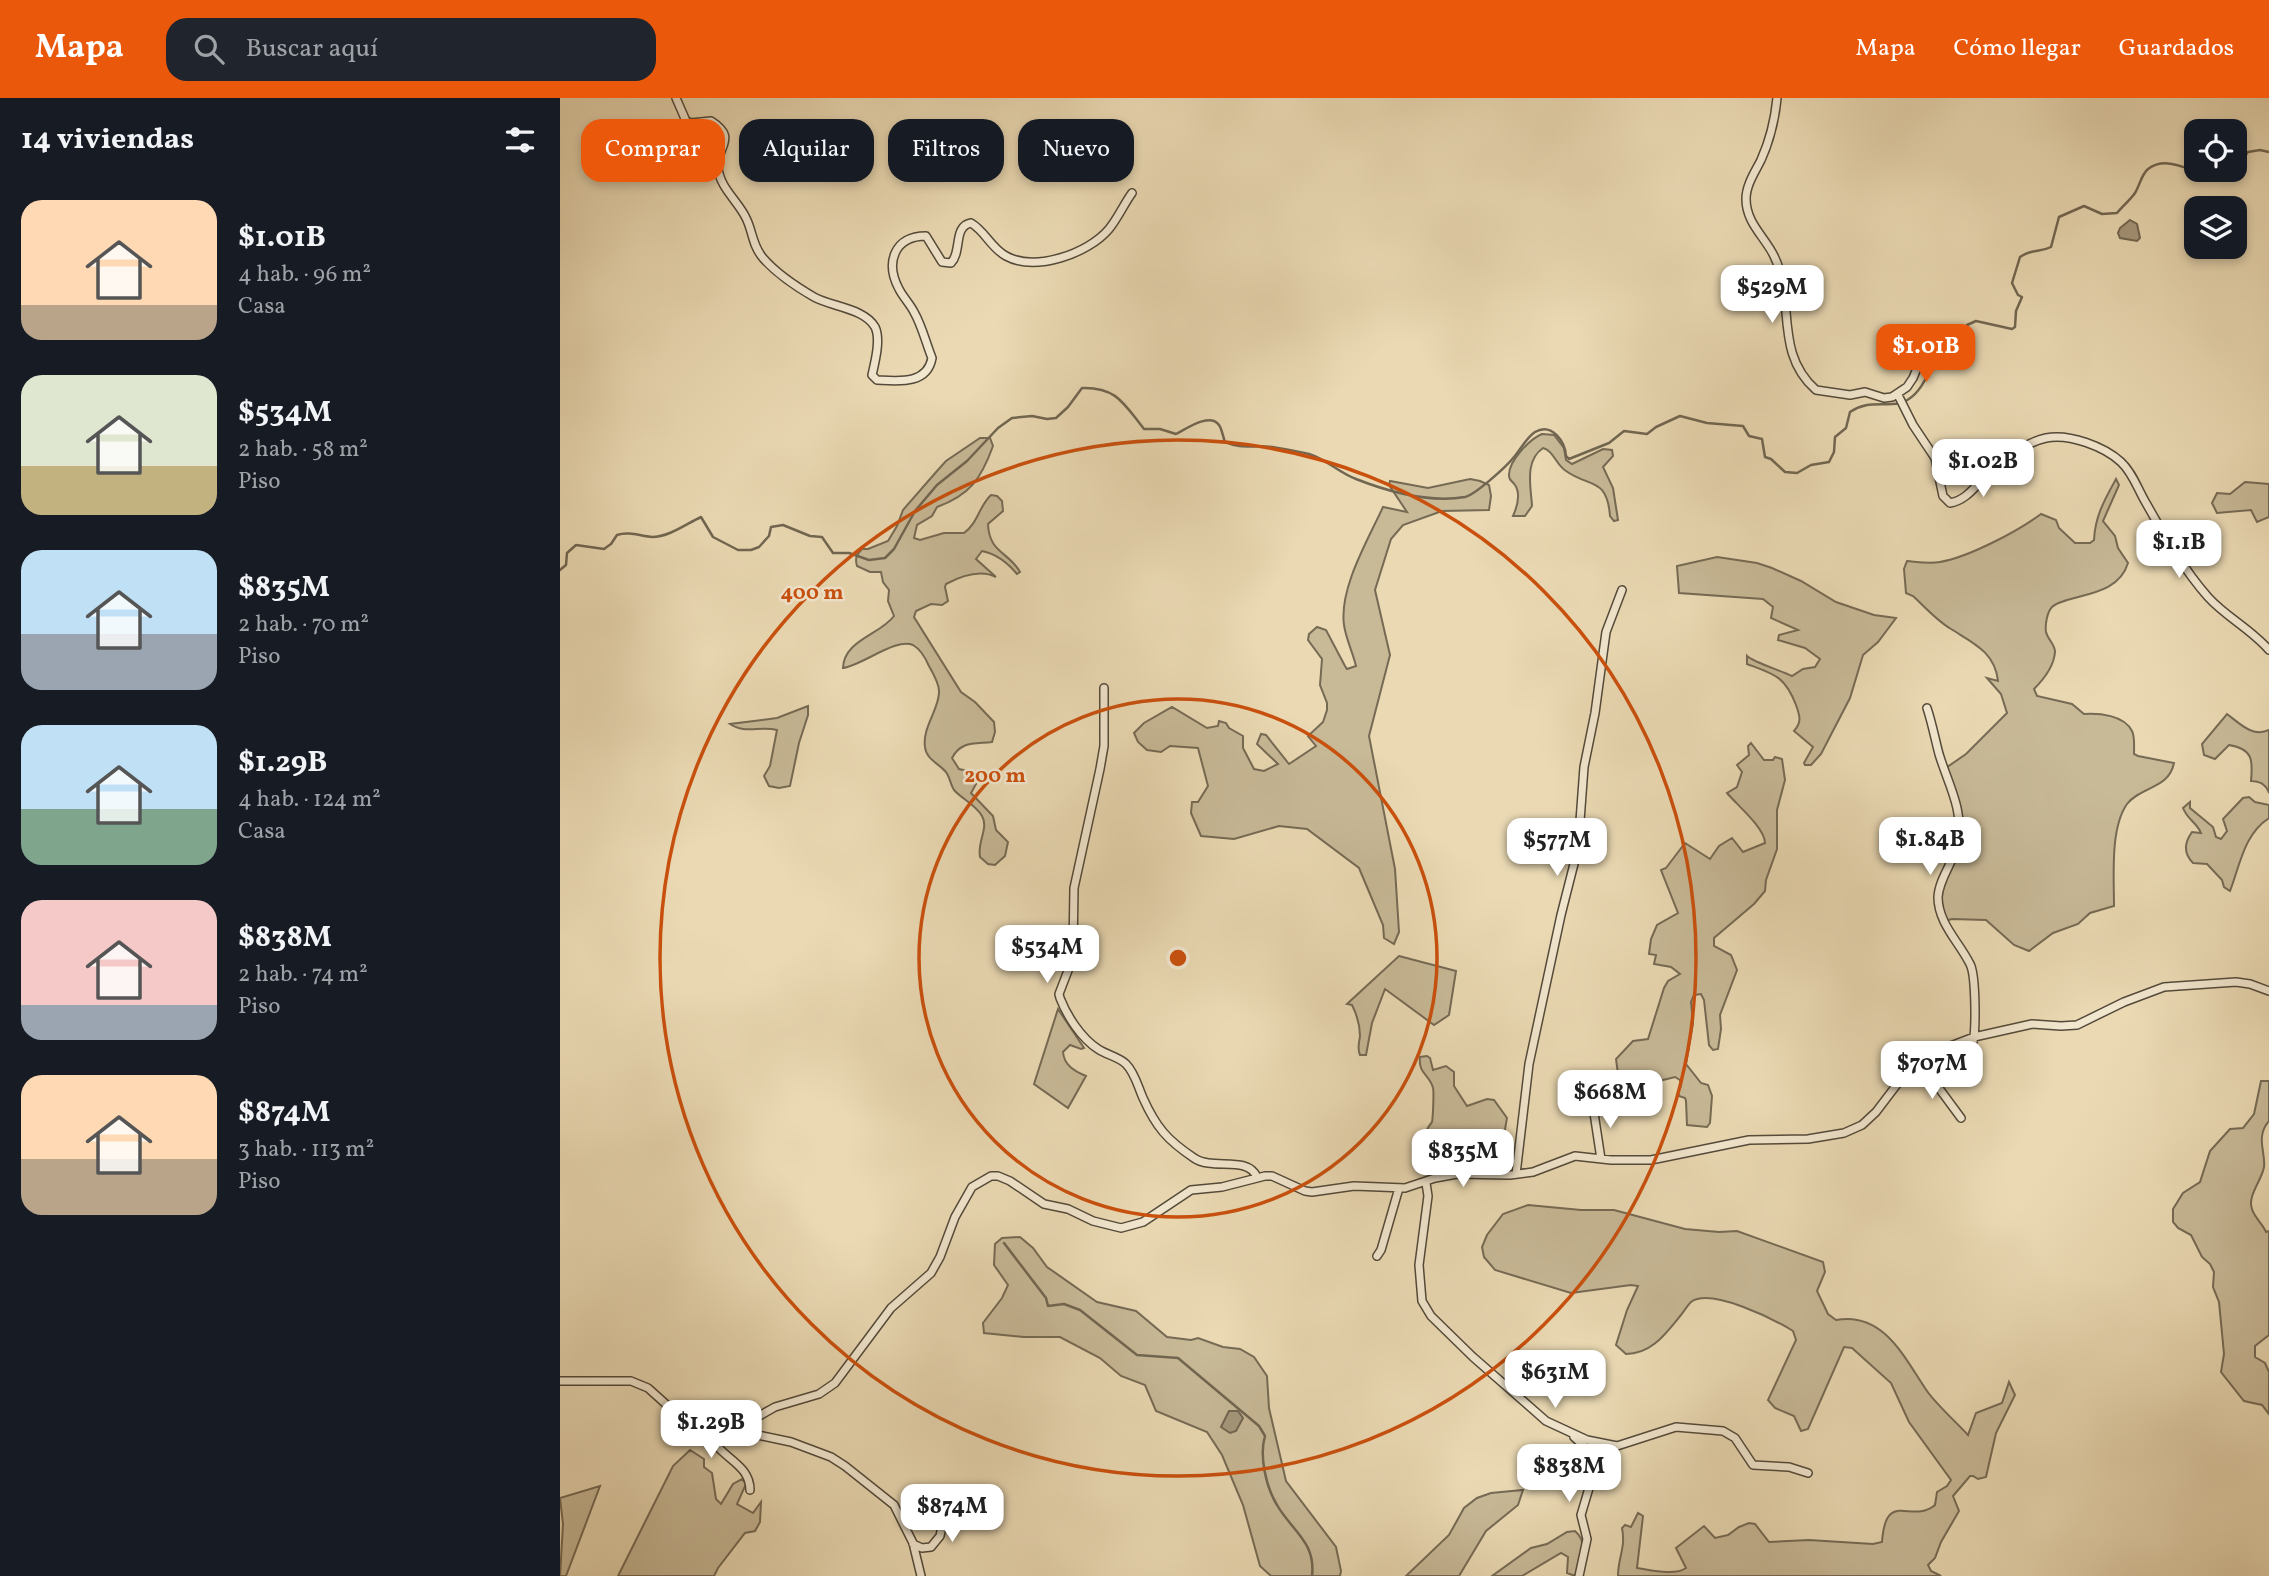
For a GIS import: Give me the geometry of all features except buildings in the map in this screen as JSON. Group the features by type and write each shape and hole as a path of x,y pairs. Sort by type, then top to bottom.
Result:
{"street":[{"path":"676,98 686,121 710,121 723,131 726,144 718,169 724,186 747,219 752,243 762,257 784,278 816,298 867,317 877,330 872,375 877,380 917,379 927,372 932,358 915,313 898,288 894,273 894,253 901,242 926,236 939,258 950,263 956,257 961,229 965,224 971,223 1003,255 1019,262 1042,263 1073,252 1108,230 1132,193"},
{"path":"1777,98 1775,118 1761,159 1751,178 1746,198 1758,235 1774,255 1779,270 1791,349 1798,365 1816,390 1850,395 1865,392 1901,401"},
{"path":"1901,401 1923,355"},
{"path":"1901,401 1913,425 1930,447 1937,465 1943,496 1950,503 1965,497 1991,471 2021,450 2046,438 2064,438 2086,444 2120,461 2166,537 2208,597 2269,650"},
{"path":"1516,1174 1529,1064 1578,848 1584,767 1595,713 1606,632 1622,590"},
{"path":"1104,688 1104,746 1077,870 1073,950 1060,998 1083,1036 1100,1050 1125,1062 1132,1071 1154,1119 1170,1141 1202,1163 1218,1166 1239,1164 1252,1170 1257,1177"},
{"path":"1927,708 1939,754 1954,794 1959,826 1955,854 1938,898 1947,928 1975,976 1975,1037 1973,1042 1951,1060"},
{"path":"743,1428 745,1424 775,1407 819,1394 835,1383 891,1308 931,1273 966,1197 972,1188 985,1178 998,1176 1010,1181 1044,1205 1069,1209 1093,1222 1121,1228 1143,1222 1191,1190 1222,1187 1257,1177 1272,1176 1312,1192 1354,1186 1398,1188 1457,1174 1532,1172 1574,1156 1651,1160 1749,1140 1808,1139 1854,1130 1876,1112 1911,1066 1934,1052 1975,1037 2027,1024 2077,1025 2124,1002 2164,987 2236,982 2250,984 2269,992"},
{"path":"1924,1068 1961,1118"},
{"path":"1595,1102 1601,1159"},
{"path":"1426,1183 1428,1196 1419,1265 1422,1301 1427,1311 1473,1357 1546,1421 1587,1440 1617,1446 1676,1427 1723,1431 1735,1438 1753,1465 1789,1467 1808,1473"},
{"path":"1377,1256 1398,1188"},
{"path":"560,1381 631,1381 648,1388 678,1415 694,1422 743,1428 753,1434 800,1446 845,1466 894,1505 913,1543 921,1576"},
{"path":"721,1426 717,1446 747,1473 750,1490"},
{"path":"1565,1430 1585,1447 1591,1466 1591,1488 1581,1515 1587,1539 1579,1576"},
{"path":"913,1543 922,1548 931,1547 943,1529 943,1522 928,1505"}],"shaded area":[{"path":"2130,220 2137,224 2140,238 2137,241 2120,238 2118,233"},
{"path":"1542,434 1554,435 1564,448 1566,460 1572,464 1603,449 1612,450 1613,456 1603,467 1613,488 1618,520 1614,521 1610,516 1601,489 1566,471 1550,452 1543,448 1537,453 1531,467 1532,506 1525,516 1513,516 1518,492 1509,476 1512,464 1521,451"},
{"path":"980,438 990,438 993,446 979,477 966,491 937,507 932,516 917,525 914,538 920,540 944,533 964,533 987,499 991,495 997,496 1002,501 1003,511 988,524 989,534 996,547 1020,572 1017,574 1001,559 982,551 976,559 996,577 977,574 952,581 945,587 948,601 942,605 931,604 916,611 914,617 961,692 994,722 992,742 964,746 952,758 959,769 968,771 976,778 971,793 993,816 996,830 1008,842 1005,856 995,865 988,864 980,857 984,825 982,816 954,790 947,773 926,751 926,732 939,691 936,678 920,652 913,645 898,645 843,668 849,651 894,616 888,601 889,590 883,582 881,572 870,572 857,566 858,553 862,549 888,541 903,510 937,471 946,461"},
{"path":"1470,479 1489,485 1489,510 1442,511 1403,525 1391,539 1375,590 1390,655 1369,736 1395,869 1399,932 1394,944 1384,938 1383,925 1359,868 1307,829 1279,826 1234,839 1201,836 1191,813 1192,802 1198,802 1208,786 1198,748 1170,746 1161,752 1147,750 1138,742 1134,733 1144,723 1172,707 1207,728 1218,726 1219,721 1226,723 1229,728 1243,736 1243,748 1254,769 1264,771 1278,764 1257,744 1261,734 1266,735 1289,764 1316,746 1308,736 1323,722 1327,703 1320,685 1322,659 1308,640 1309,634 1317,627 1326,630 1347,669 1356,666 1344,625 1346,596 1356,564 1383,507 1407,512 1389,485 1390,481 1428,488"},
{"path":"2116,479 2119,485 2103,521 2115,536 2118,548 2128,563 2112,585 2059,603 2050,609 2046,632 2054,647 2053,662 2034,689 2037,696 2072,704 2084,714 2104,715 2123,721 2133,733 2134,754 2174,763 2167,778 2133,798 2122,814 2115,839 2114,906 2090,913 2078,924 2053,933 2029,951 2014,945 1986,920 1944,921 1935,897 1956,843 1957,810 1943,770 1966,754 2007,713 2001,694 1987,678 1998,681 1988,655 1906,593 1904,569 1907,561 1936,563 1965,555 2020,528 2041,514 2056,520 2059,528 2075,543 2090,543 2094,540 2101,508"},
{"path":"2245,482 2269,484 2269,517 2257,522 2251,510 2217,513 2212,503 2217,493 2230,494"},
{"path":"1717,557 1772,568 1801,581 1836,602 1874,615 1896,618 1878,642 1863,655 1850,698 1821,754 1811,765 1804,763 1813,747 1794,731 1799,716 1788,688 1778,677 1747,664 1747,656 1792,676 1803,669 1815,667 1820,659 1805,648 1778,640 1779,635 1798,630 1771,618 1773,607 1763,599 1679,593 1677,566"},
{"path":"808,706 790,786 769,786 764,776 770,766 777,730 741,729 730,724 777,718"},
{"path":"2227,714 2252,731 2269,730 2269,793 2262,784 2251,781 2250,757 2243,749 2229,745 2215,759 2204,755 2202,744"},
{"path":"1751,743 1764,760 1773,760 1775,757 1782,759 1785,780 1777,810 1777,849 1765,891 1754,904 1714,938 1714,946 1731,955 1737,970 1720,1015 1718,1049 1713,1050 1709,1045 1701,994 1694,995 1691,1002 1693,1023 1686,1064 1701,1083 1708,1085 1712,1096 1710,1123 1707,1127 1687,1125 1686,1101 1678,1092 1680,1080 1675,1077 1651,1083 1648,1082 1646,1073 1618,1074 1616,1059 1633,1041 1648,1039 1664,988 1668,981 1680,974 1671,967 1654,964 1656,955 1649,954 1657,925 1678,913 1661,870 1666,868 1685,843 1710,859 1719,846 1732,838 1743,852 1765,843 1756,824 1727,793 1737,787 1742,772 1737,765 1749,755 1748,746"},
{"path":"2249,797 2255,802 2269,805 2269,818 2248,841 2230,891 2207,864 2193,863 2187,855 2186,844 2189,836 2192,832 2201,833 2183,808 2190,802 2190,808 2213,827 2216,837 2221,839 2227,831 2223,819 2243,798"},
{"path":"1399,956 1456,971 1449,1015 1434,1025 1385,989 1372,1023 1366,1055 1360,1055 1358,1020 1352,1005 1347,1004"},
{"path":"1058,1009 1084,1048 1070,1045 1063,1052 1070,1067 1086,1076 1068,1108 1034,1084"},
{"path":"1427,1056 1433,1070 1446,1066 1454,1072 1454,1086 1467,1106 1487,1099 1494,1100 1507,1118 1503,1141 1487,1141 1508,1143 1506,1158 1479,1156 1480,1140 1478,1145 1463,1145 1463,1154 1455,1154 1454,1159 1443,1159 1438,1166 1426,1165 1423,1143 1432,1122 1433,1090 1422,1071 1420,1057"},
{"path":"2261,1081 2269,1081 2269,1121 2262,1139 2264,1167 2251,1204 2266,1232 2269,1231 2269,1335 2255,1346 2255,1357 2265,1363 2269,1372 2269,1414 2262,1405 2244,1401 2221,1372 2224,1354 2219,1302 2213,1287 2214,1272 2202,1257 2191,1235 2173,1222 2173,1209 2183,1193 2200,1182 2210,1151 2230,1129 2243,1128 2254,1114"},
{"path":"1528,1205 1614,1210 1685,1229 1737,1231 1823,1262 1825,1272 1817,1291 1828,1314 1836,1320 1853,1319 1880,1330 1901,1352 1931,1396 1968,1435 1976,1413 2002,1403 2009,1382 2015,1395 1996,1433 1986,1477 1978,1479 1970,1476 1953,1496 1959,1511 1935,1558 1928,1565 1931,1571 1941,1576 1618,1576 1622,1528 1625,1525 1631,1527 1638,1513 1643,1516 1637,1568 1676,1572 1686,1568 1676,1548 1704,1526 1715,1538 1728,1535 1749,1523 1755,1524 1769,1542 1882,1542 1884,1526 1889,1516 1894,1512 1926,1510 1935,1505 1937,1492 1951,1480 1909,1422 1891,1383 1852,1348 1844,1347 1808,1429 1801,1431 1794,1416 1775,1408 1768,1400 1796,1340 1793,1331 1784,1326 1743,1307 1700,1298 1691,1302 1664,1335 1651,1346 1626,1354 1616,1345 1638,1286 1571,1293 1495,1270 1484,1257 1482,1247 1487,1235 1503,1214"},
{"path":"1020,1237 1033,1248 1047,1267 1097,1302 1136,1311 1167,1337 1191,1340 1198,1338 1223,1347 1240,1349 1254,1357 1267,1376 1269,1408 1286,1481 1336,1547 1340,1576 1271,1576 1260,1566 1243,1505 1222,1455 1207,1432 1156,1411 1145,1385 1121,1376 1100,1358 1060,1337 984,1333 983,1323 1002,1298 1008,1285 994,1265 995,1244 1002,1238"},
{"path":"1229,1411 1238,1411 1243,1418 1236,1431 1230,1433 1221,1427"},
{"path":"690,1450 704,1459 704,1467 712,1473 716,1499 721,1504 733,1484 742,1479 746,1484 737,1504 753,1513 761,1502 760,1522 755,1531 745,1533 714,1576 618,1576 673,1466"},
{"path":"600,1486 566,1576 560,1576 563,1524 560,1498"},
{"path":"1523,1490 1518,1505 1486,1531 1459,1576 1406,1576 1449,1535 1464,1508 1477,1498 1491,1493"},
{"path":"1575,1531 1580,1536 1583,1547 1575,1576 1567,1573 1568,1557 1561,1553 1522,1576 1492,1576 1531,1548"}],"waterway":[{"path":"2247,153 2260,150 2269,152"},
{"path":"560,570 566,565 567,553 576,545 604,549 617,535 658,536 671,533 701,517 713,537 738,550 759,547 769,536 771,527 783,525 810,536 822,537 833,553 849,553 869,560 885,558 894,549 915,511 937,485 967,461 998,428 1012,418 1056,418 1082,388 1094,388 1112,394 1125,405 1144,429 1160,429 1176,434 1198,423 1215,421 1225,442 1230,444 1272,447 1309,454 1356,479 1395,492 1437,499 1470,495 1498,473 1535,432 1547,430 1556,435 1569,459 1609,443 1624,431 1647,434 1680,416 1707,423 1743,426 1749,436 1762,439 1765,457 1785,472 1797,473 1811,465 1829,462 1834,452 1835,437 1846,428 1850,412 1866,405 1902,402 1917,392 1938,348 1972,338 1972,334 1965,329 1967,325 1976,321 2012,329 2015,327 2016,311 2022,297 2012,283 2020,257 2051,247 2059,217 2084,206 2102,214 2117,213 2135,193 2148,169 2168,163 2184,167"},
{"path":"1004,1243 1046,1298 1048,1306 1064,1304 1080,1310 1137,1355 1178,1358 1259,1426 1265,1436 1263,1462 1270,1489 1277,1505 1307,1545 1312,1576"}]}
